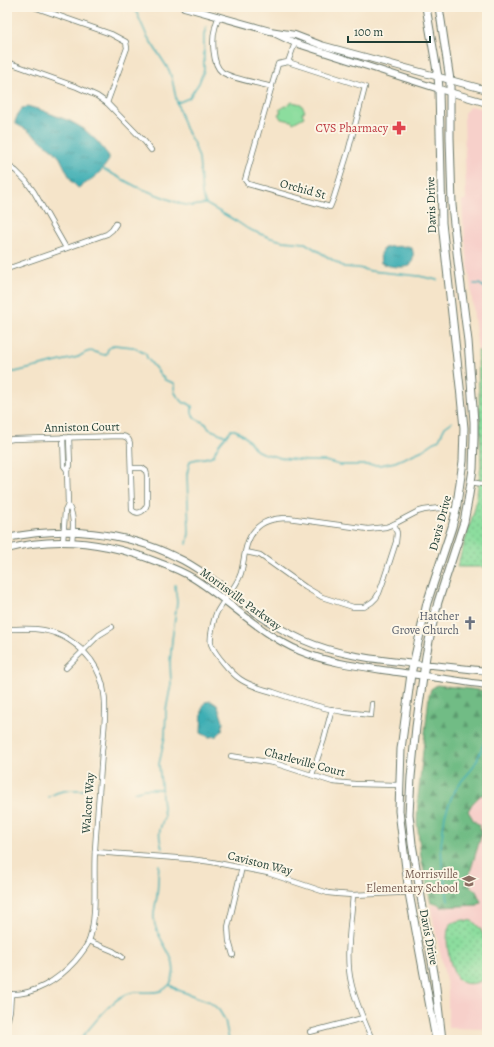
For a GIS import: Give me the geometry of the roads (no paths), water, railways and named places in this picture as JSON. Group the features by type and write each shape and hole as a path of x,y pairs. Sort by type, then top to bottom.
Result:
{"main road":[{"path":"184,7 270,31 295,35 323,45 487,90"},
{"name":"Davis Drive","path":"426,7 439,89 442,223 464,428 463,465 456,511 427,603 411,674 401,749 399,811 409,893 436,1040"},
{"name":"Davis Drive","path":"439,7 450,80 452,205 468,341 474,422 474,456 464,522 438,602 431,630 422,676 410,777 409,814 412,844 435,979 442,1040"},
{"path":"270,31 295,43 487,103"},
{"name":"Morrisville Parkway","path":"7,538 25,535 73,532 116,537 149,546 176,556 200,570 231,592 261,617 286,632 320,647 356,656 413,664 487,671"},
{"name":"Morrisville Parkway","path":"7,549 37,543 72,542 123,550 193,577 265,632 300,651 334,662 487,685"}],"street":[{"path":"34,7 111,34 126,42 127,48 107,102"},
{"path":"219,16 215,27 213,43 216,66 220,71 228,75 272,87"},
{"name":"Orchid St","path":"288,62 295,43"},
{"path":"7,62 91,92 107,102 151,150"},
{"name":"Orchid St","path":"288,62 365,87 348,152 330,207 248,184 245,180 278,64 288,62"},
{"path":"7,165 16,171 34,192 66,248"},
{"path":"7,269 107,234 116,224"},
{"path":"63,437 64,466 67,470 68,505 72,514 72,542"},
{"name":"Anniston Court","path":"7,440 63,437 126,437 130,441 132,510 140,513 146,508 147,504 146,471 142,468 131,468"},
{"path":"67,470 70,466 69,437"},
{"path":"471,482 487,485"},
{"path":"63,542 65,511 68,505"},
{"path":"372,704 371,715 332,709 256,687 239,679 233,674 211,644 216,614 241,574 247,543 250,536 259,525 266,521 278,518 288,518 368,529 386,527 405,517 424,510 439,508 456,511"},
{"path":"246,552 256,553 264,557 305,588 322,597 353,608 364,607 376,598 381,587 396,542 397,533 394,524"},
{"path":"66,668 99,635 112,627"},
{"name":"Walcott Way","path":"7,628 37,629 48,631 68,639 83,650 91,660 98,671 105,694 95,852 94,912 89,941 76,961 53,982 31,991 9,994"},
{"path":"312,775 332,709"},
{"name":"Charleville Court","path":"231,756 274,763 323,779 344,783 399,785"},
{"name":"Caviston Way","path":"95,852 190,859 242,867 274,875 328,893 353,896 420,892"},
{"path":"233,956 229,941 228,927 242,867"},
{"path":"353,896 349,971 353,989 372,1040"},
{"path":"89,941 113,951 122,957"},
{"path":"8,1019 10,1010 9,994"},
{"path":"310,1032 363,1018"}],"water":[{"path":"27,106 70,121 84,129 97,141 109,156 109,160 99,173 78,188 72,182 60,158 54,151 27,130 16,124 15,122 19,111"},
{"path":"408,246 412,248 413,252 413,259 410,266 395,267 381,263 380,258 383,248"},
{"path":"211,701 217,705 223,722 222,731 217,736 209,737 201,733 202,709 205,702"}],"waterway":[{"path":"134,7 147,36 169,70 185,128 194,144 199,158 202,195 206,204 248,229 283,241 305,243 344,267 419,276 437,280"},
{"path":"177,103 189,98 199,83 204,70 204,35 206,27"},
{"path":"103,169 137,187 181,204 192,206 205,204"},
{"path":"474,284 479,284 487,289"},
{"path":"7,371 15,372 78,357 89,351 106,355 108,349 114,345 133,347 146,354 147,358 165,380 174,383 176,395 184,403 192,406 192,413 195,418 206,424 209,429 226,436 231,430 235,430 243,435 256,450 262,453 281,458 307,461 325,461 340,465 380,465 395,462 423,450 439,439 445,427 452,422"},
{"path":"187,544 189,533 187,474 190,461 214,455 218,445 226,436"},
{"path":"162,848 160,832 164,818 159,764 165,736 166,710 171,684 170,662 177,602 175,585"},
{"path":"448,901 442,865 441,845 445,815 452,796 477,760 487,735"},
{"path":"134,792 144,789 160,789"},
{"path":"49,797 62,791 86,790"},
{"path":"79,1040 116,1000 134,992 163,990 172,981 174,969 170,955 159,934 154,920 159,865"},
{"path":"170,985 178,990 210,1002 219,1010 225,1020 229,1040"}],"place":[{"name":"CVS Pharmacy","path":"399,128"},
{"name":"Hatcher Grove Church","path":"470,623"},
{"name":"Morrisville Elementary School","path":"469,881"}]}
